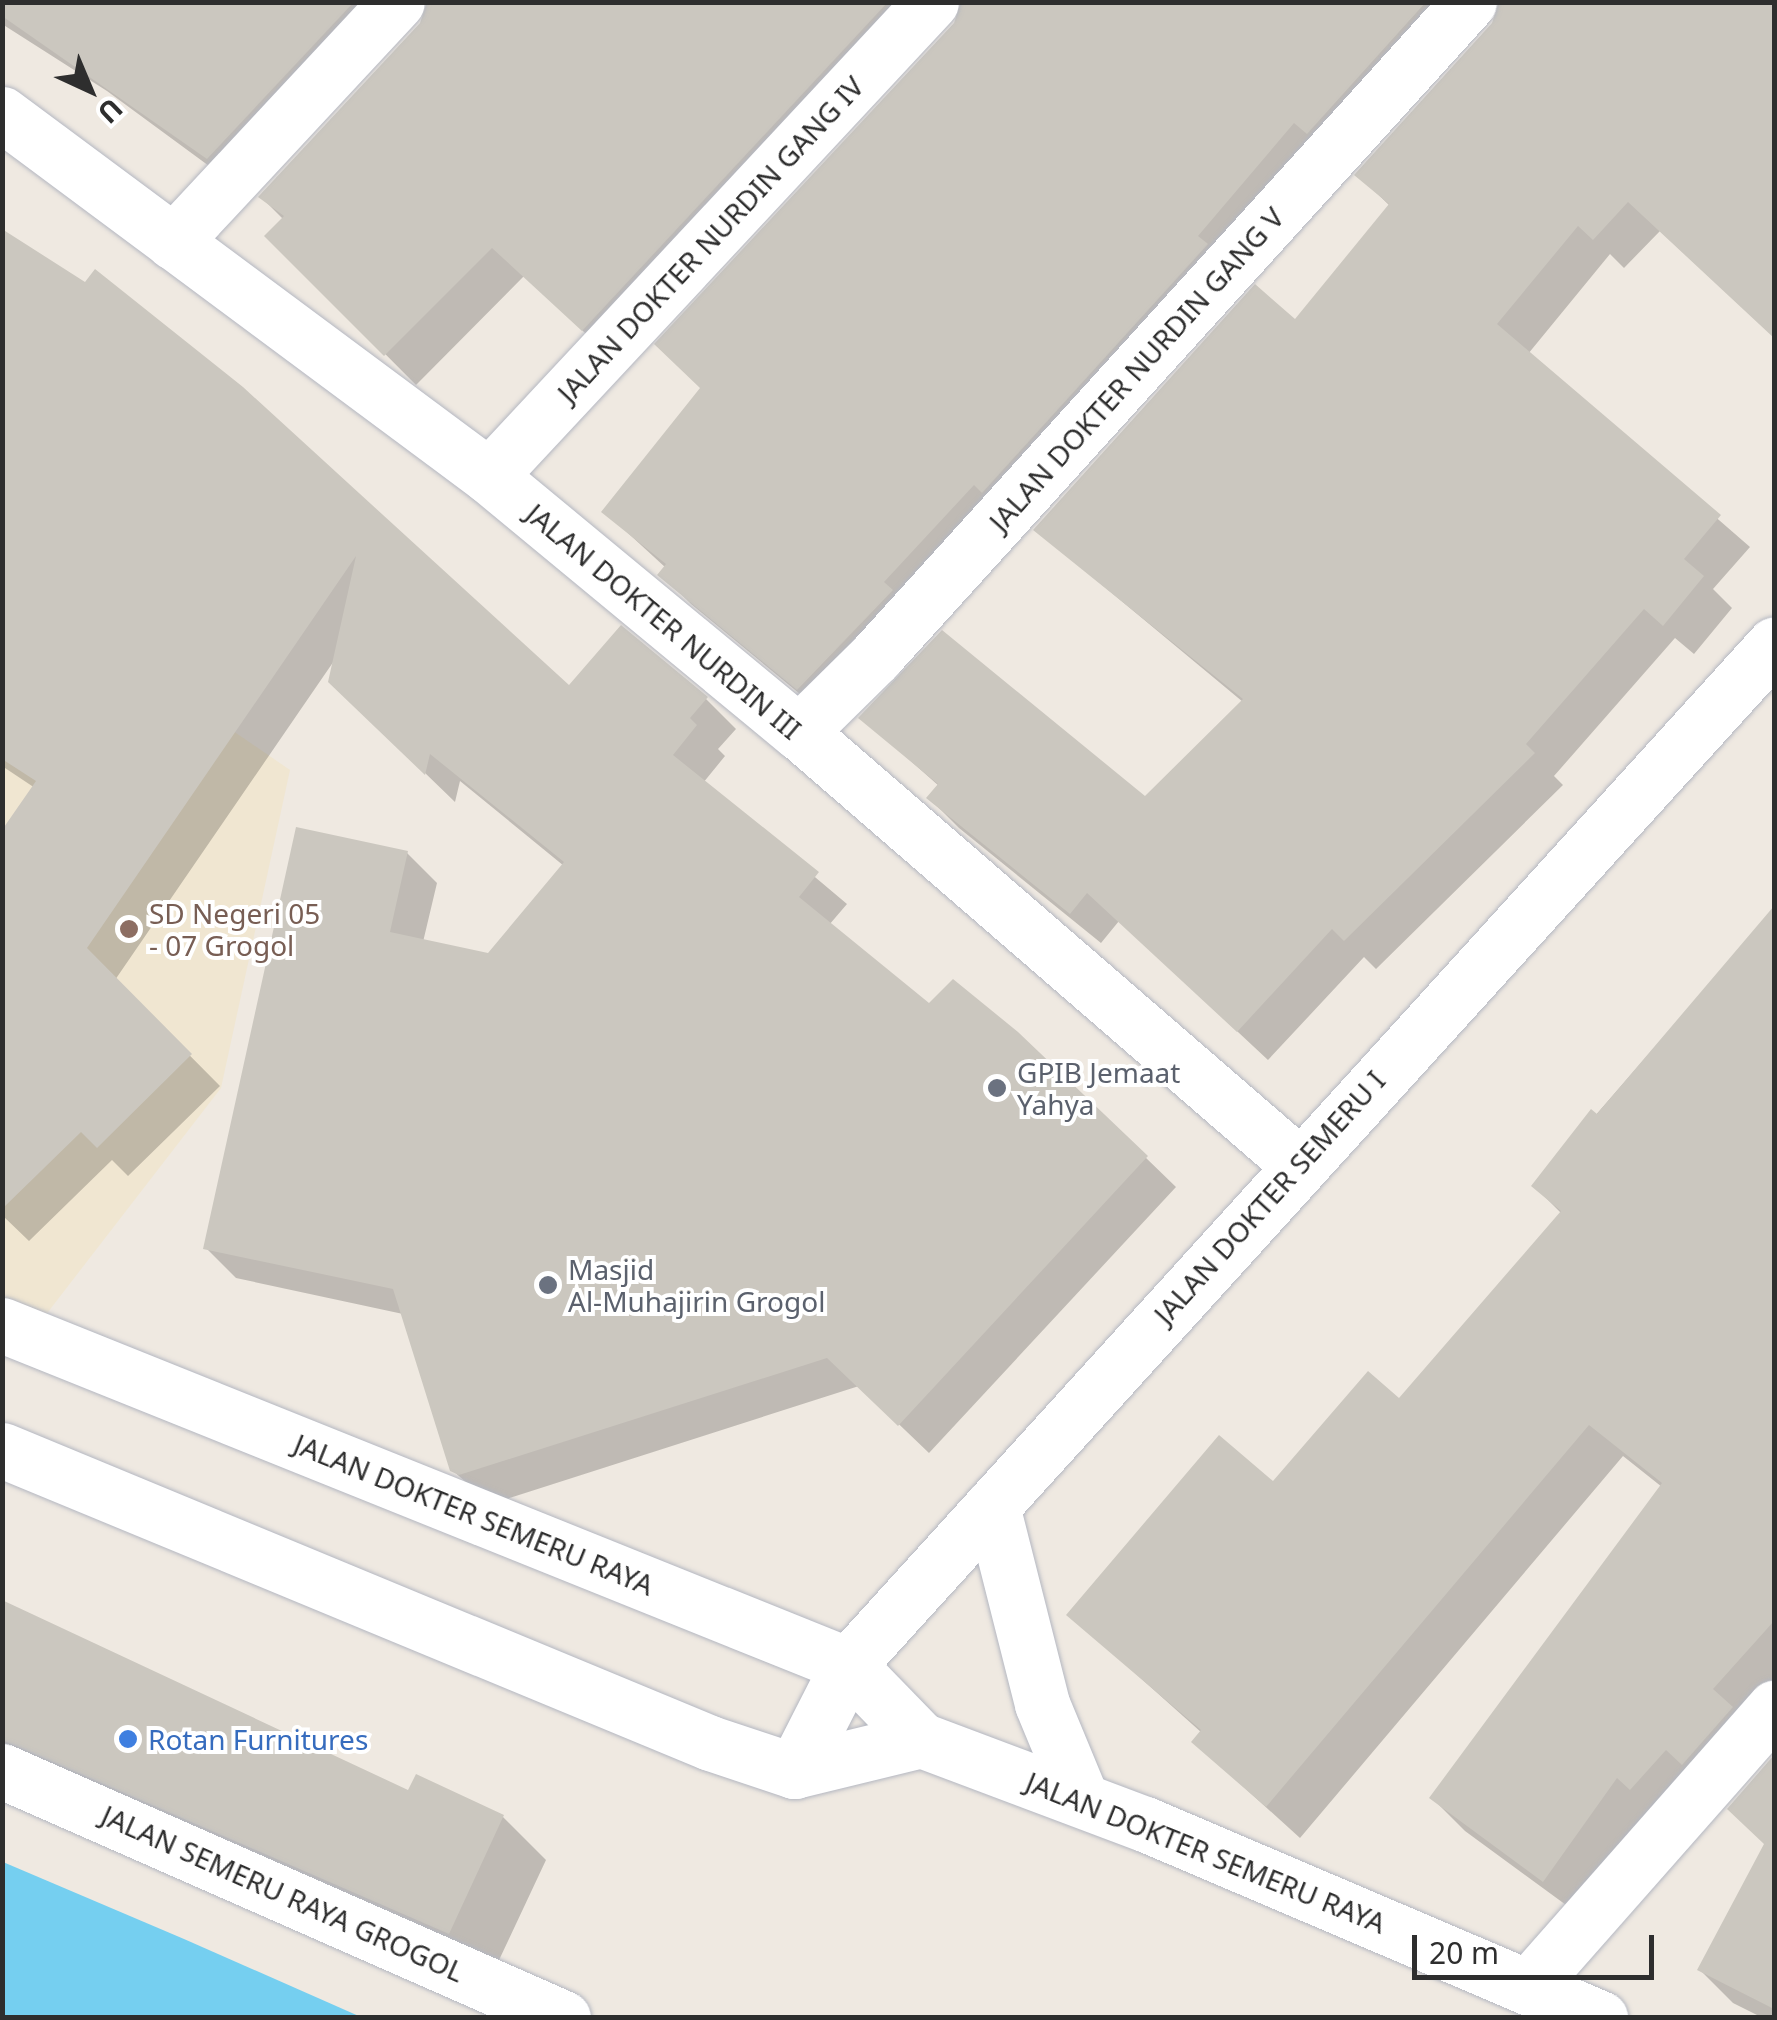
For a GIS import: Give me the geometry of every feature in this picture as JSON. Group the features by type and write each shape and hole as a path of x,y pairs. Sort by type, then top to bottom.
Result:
{"street":[{"path":"173,242 397,2"},
{"name":"JALAN DOKTER NURDIN GANG IV","path":"488,476 931,2"},
{"name":"JALAN DOKTER NURDIN GANG V","path":"799,732 875,657 1469,2"},
{"name":"JALAN DOKTER NURDIN III","path":"2,114 488,476 799,732 1298,1164"},
{"name":"JALAN DOKTER SEMERU I","path":"794,1771 848,1665 1298,1164 1774,645"},
{"name":"JALAN DOKTER SEMERU RAYA","path":"2,1324 848,1665 920,1740 1081,1798 1600,2018"},
{"path":"2,1450 691,1735 794,1771 920,1740"},
{"path":"992,1506 1042,1704 1081,1798"},
{"path":"1528,1986 1774,1708"},
{"name":"JALAN SEMERU RAYA GROGOL","path":"2,1772 563,2018"}],"shaded area":[{"name":"SD Negeri 05 - 07 Grogol","path":"2,572 290,770 221,1088 14,1356 2,1348"}],"water":[{"path":"3,1862 184,1939 361,2017 3,2017"}],"building":[{"path":"2,2 354,2 207,159 2,16"},
{"path":"427,2 888,2 582,331 492,248 384,356 264,236 284,216 258,197 420,23"},
{"path":"961,2 1426,2 1307,134 1294,123 1198,236 1208,244 982,493 974,485 884,582 893,590 797,690 657,575 666,564 601,512 700,388 654,344 954,23"},
{"path":"1499,2 1774,2 1774,338 1628,202 1593,240 1578,226 1497,324 1721,515 1684,559 1704,576 1663,626 1644,609 1526,744 1535,753 1344,941 1332,929 1237,1032 1087,893 1070,914 926,798 938,784 858,718 942,630 1145,796 1243,699 1033,530 1255,284 1295,319 1389,204 1354,175 1492,23"},
{"path":"2,229 85,282 95,269 243,387 569,685 621,625 708,697 690,718 697,725 673,755 819,872 799,897 929,1003 953,979 1018,1032 1148,1156 898,1426 827,1358 459,1475 450,1471 393,1289 203,1249 296,827 408,851 390,932 488,953 564,862 430,754 425,775 328,682 356,556 87,948 192,1054 97,1148 81,1132 2,1209 2,830 36,781 2,759"},
{"path":"1774,906 1774,1621 1713,1689 1733,1707 1682,1765 1666,1750 1630,1790 1617,1778 1543,1882 1429,1798 1662,1483 1589,1425 1266,1807 1191,1742 1201,1730 1066,1615 1219,1435 1273,1481 1368,1371 1399,1398 1561,1211 1531,1186 1591,1109 1597,1114"},
{"path":"2,1600 408,1790 416,1774 504,1815 449,1934 2,1740"},
{"path":"1774,1755 1774,2009 1697,1970 1764,1844 1727,1809"}],"place":[{"name":"SD Negeri 05 - 07 Grogol","path":"129,929"},
{"name":"GPIB Jemaat Yahya","path":"997,1088"},
{"name":"Masjid Al-Muhajirin Grogol","path":"548,1285"},
{"name":"Rotan Furnitures","path":"128,1739"}]}
